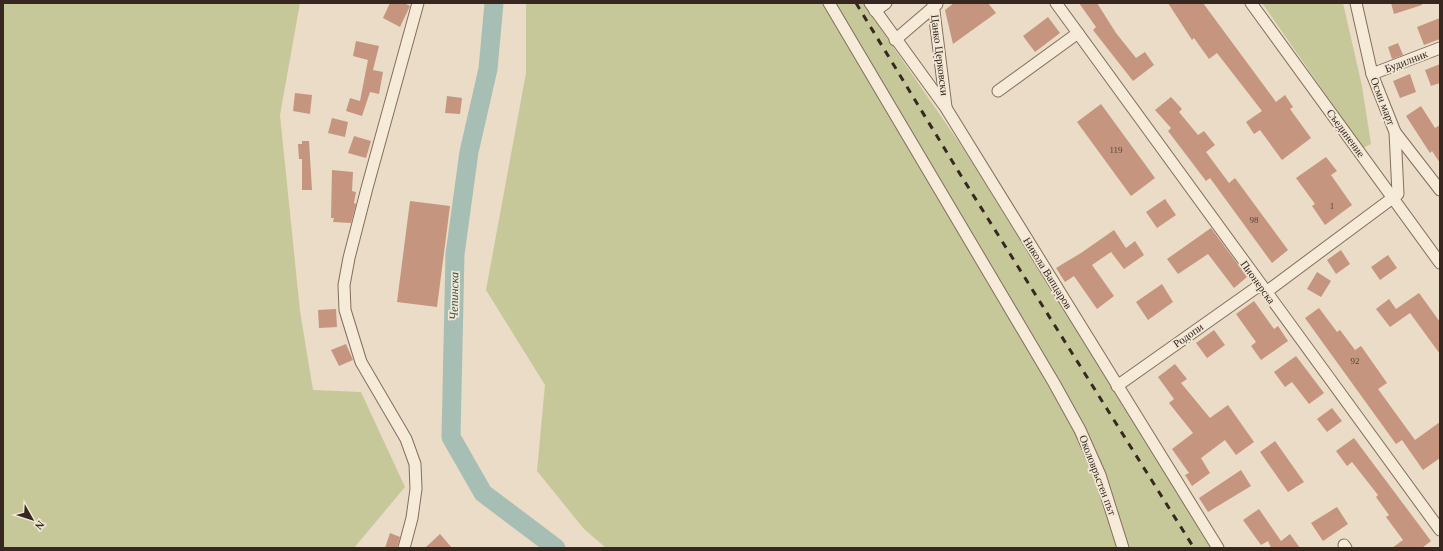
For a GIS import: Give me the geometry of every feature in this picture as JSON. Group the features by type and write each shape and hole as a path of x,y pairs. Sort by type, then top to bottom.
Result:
{"street":[{"path":"406,547 416,489 415,464 406,439 361,362 345,310 344,285 349,258 367,188 418,3"},
{"name":"Околовръстен път","path":"830,3 1080,430 1100,474 1123,548"},
{"path":"872,7 886,3"},
{"name":"Пионерска","path":"1056,3 1440,530"},
{"name":"Съединение","path":"1251,3 1397,200 1440,263"},
{"name":"Осми март","path":"1356,3 1372,74 1395,132 1397,200"},
{"path":"895,40 935,4"},
{"name":"Цанко Церковски","path":"935,4 946,108"},
{"name":"Никола Вапцаров","path":"872,7 946,108 1218,548"},
{"path":"998,91 1078,33"},
{"name":"Будилник","path":"1372,74 1440,48"},
{"path":"1395,132 1440,190"},
{"name":"Родопи","path":"1117,386 1397,200"}],"green space":[{"path":"3,3 300,3 280,115 300,311 313,390 361,392 405,487 354,548 3,548"},
{"path":"526,3 863,3 967,154 1211,548 606,548 584,529 537,471 545,385 486,290 526,73"},
{"path":"1262,3 1343,3 1362,86 1371,144 1363,148"}],"building":[{"path":"390,3 404,3 410,6 400,27 383,18"},
{"path":"954,3 988,3 996,13 953,44 945,10"},
{"path":"1079,3 1097,3 1116,33 1136,58 1145,52 1154,65 1133,81 1093,30 1096,27"},
{"path":"1168,3 1203,3 1276,102 1285,95 1293,107 1290,109 1311,138 1282,160 1260,130 1254,134 1246,122 1262,111 1217,53 1209,59 1194,38 1192,40"},
{"path":"1391,3 1422,3 1422,5 1394,14"},
{"path":"1048,17 1060,33 1035,52 1023,36"},
{"path":"1440,18 1440,39 1424,45 1417,27"},
{"path":"356,41 379,46 373,70 383,72 379,94 370,92 362,116 346,111 350,98 360,101 368,60 353,56"},
{"path":"1398,43 1403,55 1392,59 1388,47"},
{"path":"1440,64 1440,83 1431,86 1425,70"},
{"path":"1410,74 1416,92 1400,98 1393,81"},
{"path":"295,93 312,95 310,114 293,111"},
{"path":"447,96 462,98 460,114 445,113"},
{"path":"1171,97 1182,109 1179,112 1198,135 1204,131 1215,145 1206,152 1229,183 1235,178 1288,250 1272,263 1210,178 1206,181 1168,131 1171,128 1155,110"},
{"path":"1101,104 1155,178 1131,196 1077,122"},
{"path":"1421,106 1435,128 1440,125 1440,163 1432,151 1430,153 1406,116"},
{"path":"332,118 348,122 345,137 328,133"},
{"path":"354,136 371,141 366,158 348,153"},
{"path":"302,141 309,141 312,190 302,190 302,159 299,159 298,144 302,144"},
{"path":"1326,157 1337,171 1331,175 1352,205 1325,225 1312,206 1315,204 1296,178"},
{"path":"332,170 353,172 352,191 356,192 354,203 356,204 351,223 333,222 334,218 331,218"},
{"path":"1165,199 1176,215 1157,228 1146,212"},
{"path":"410,201 450,206 437,307 397,302"},
{"path":"1211,228 1247,277 1234,288 1208,254 1178,274 1167,259"},
{"path":"1114,230 1126,248 1135,241 1144,255 1124,269 1111,252 1092,265 1114,296 1097,309 1074,276 1065,282 1056,268"},
{"path":"1341,250 1350,264 1336,274 1327,260"},
{"path":"1388,255 1397,268 1380,280 1371,267"},
{"path":"1317,272 1331,281 1321,297 1307,289"},
{"path":"1162,284 1173,302 1148,320 1136,302"},
{"path":"1419,293 1440,322 1440,354 1410,313 1390,327 1376,309 1389,299 1396,309"},
{"path":"1254,301 1274,329 1278,326 1288,341 1261,360 1251,346 1256,342 1236,314"},
{"path":"1319,308 1337,332 1340,330 1355,350 1361,346 1387,383 1378,389 1415,440 1440,422 1440,458 1423,470 1402,440 1396,444 1305,318"},
{"path":"336,309 337,327 319,328 318,310"},
{"path":"1214,330 1225,345 1207,358 1196,343"},
{"path":"346,344 353,360 339,366 331,350"},
{"path":"1296,356 1324,393 1309,404 1292,382 1285,387 1274,372"},
{"path":"1175,364 1187,379 1181,383 1210,418 1228,405 1254,442 1236,455 1225,440 1201,458 1210,473 1192,486 1185,475 1189,473 1172,449 1193,433 1169,403 1174,399 1158,377"},
{"path":"1332,408 1342,421 1327,432 1317,419"},
{"path":"1354,438 1431,541 1422,548 1392,548 1403,540 1386,517 1389,515 1376,497 1378,495 1352,462 1347,466 1336,451"},
{"path":"1275,441 1304,482 1288,492 1260,452"},
{"path":"1241,470 1251,486 1208,512 1199,498"},
{"path":"1337,507 1348,524 1323,541 1311,523"},
{"path":"1259,509 1281,541 1290,534 1300,548 1271,548 1268,541 1261,545 1243,520"},
{"path":"390,533 400,537 397,548 385,548"},
{"path":"440,534 452,548 425,548"}],"waterway":[{"name":"Чепинска","path":"494,3 488,69 469,152 455,254 451,437 483,493 556,548"}],"railway":[{"path":"856,3 960,174 1194,548"}]}
